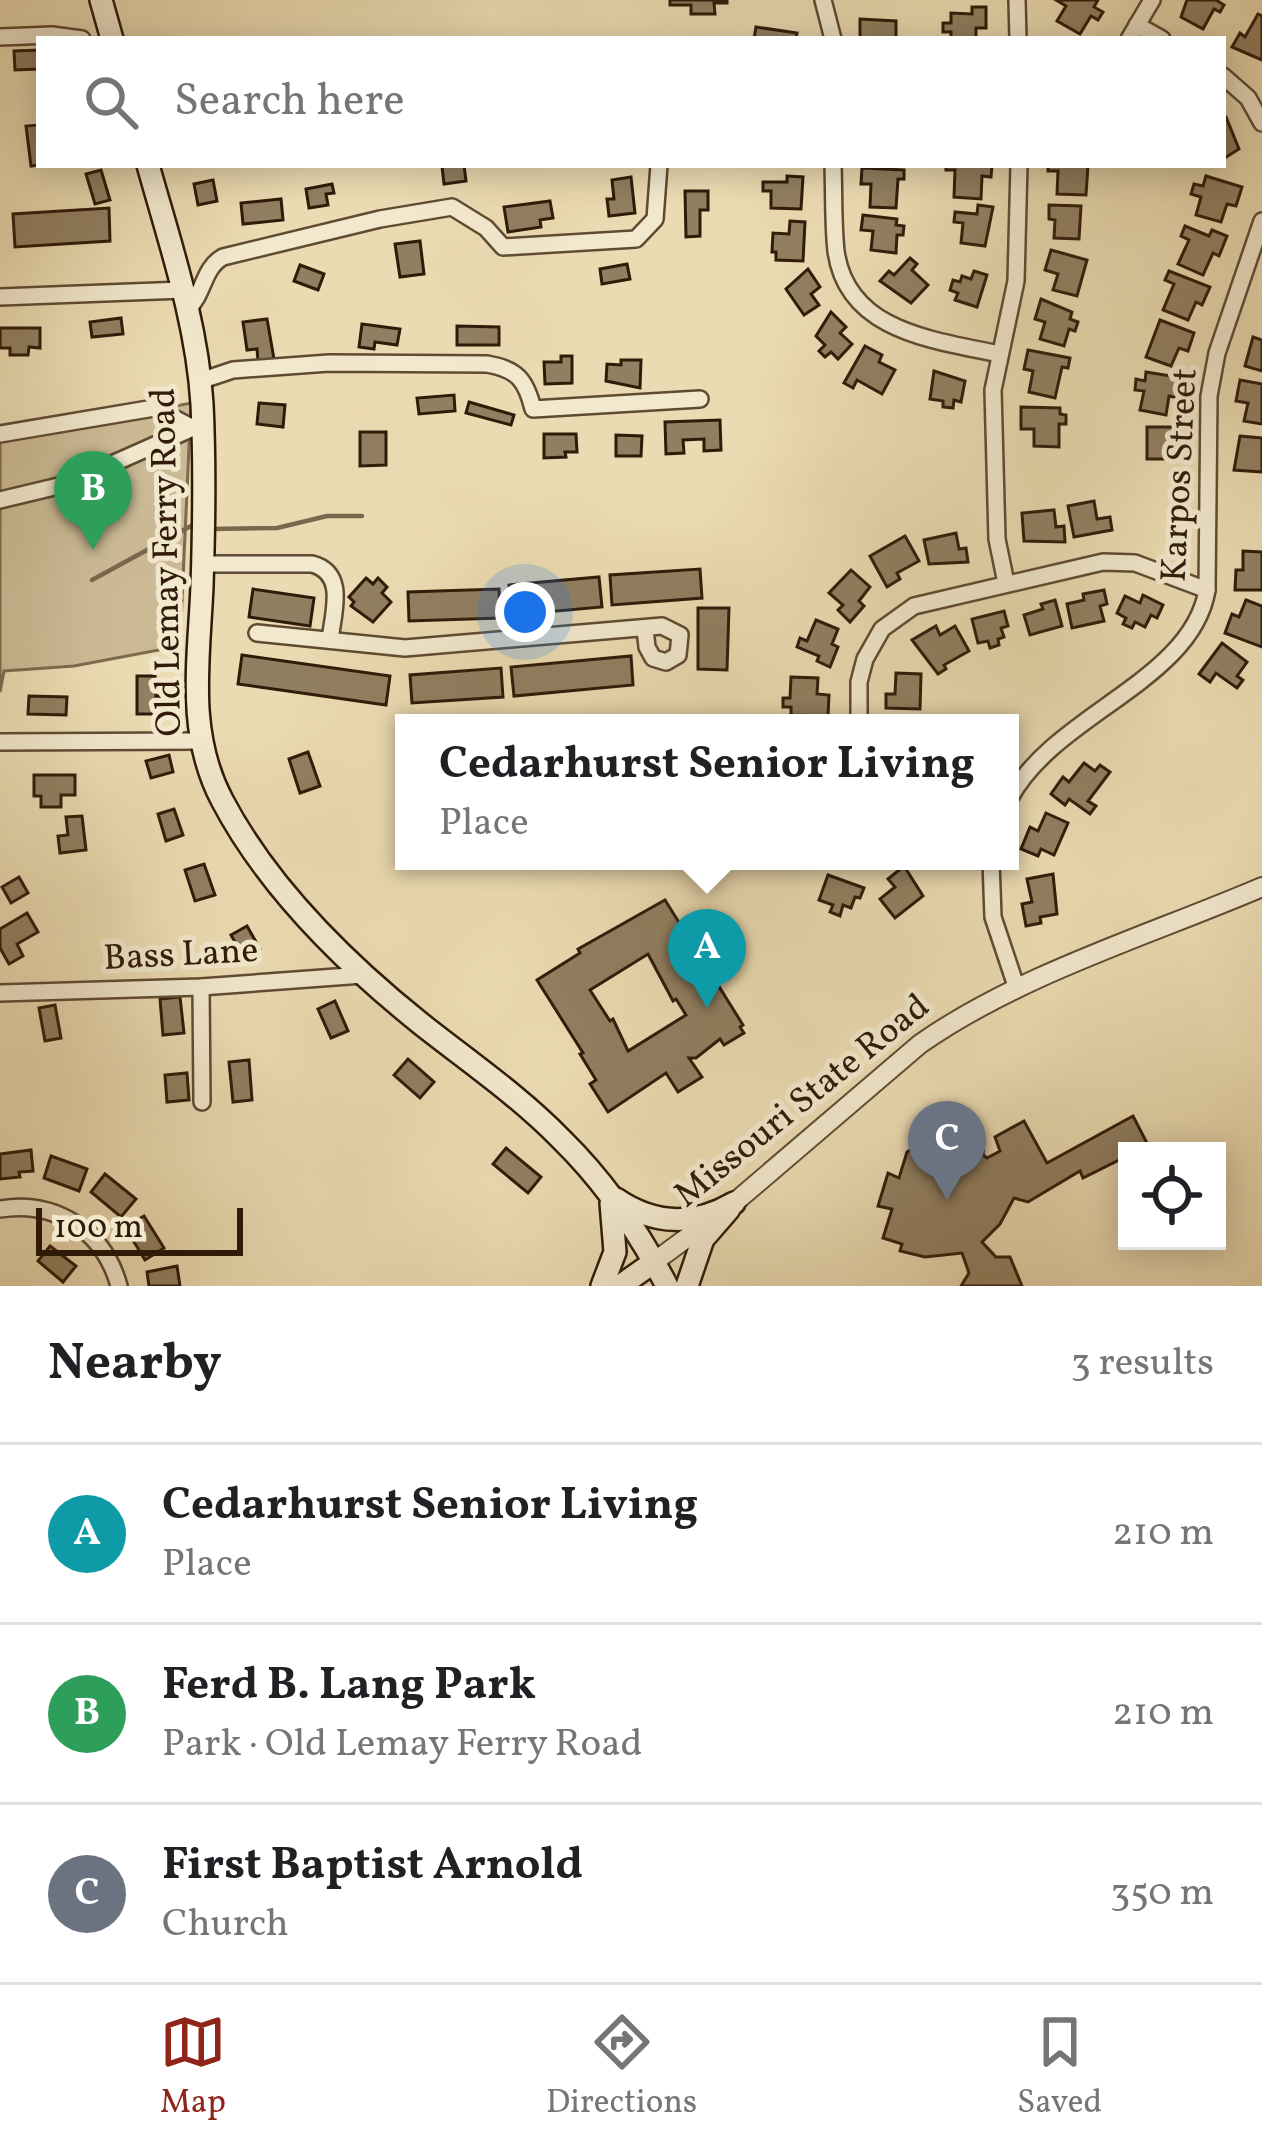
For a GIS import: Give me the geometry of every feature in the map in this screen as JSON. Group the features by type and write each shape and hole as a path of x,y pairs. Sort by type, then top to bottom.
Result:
{"main road":[{"path":"100,0 111,36"},
{"name":"Old Lemay Ferry Road","path":"149,168 185,300 200,381 202,563 196,680 201,741 224,805 311,922 363,975 558,1135 607,1191 667,1286"},
{"path":"607,1191 635,1211 669,1220 703,1217 734,1204"},
{"path":"602,1286 616,1240 607,1191"},
{"path":"687,1286 704,1239 734,1204"},
{"path":"620,1286 654,1262"}],"street":[{"path":"806,0 821,0 831,36"},
{"path":"1017,0 1018,36"},
{"path":"1133,32 1152,0"},
{"path":"0,38 60,36"},
{"path":"1226,79 1248,98 1262,123"},
{"path":"0,297 196,301 209,269 223,257 380,219 452,207 486,228 503,247 625,242 645,232 655,219 659,168"},
{"path":"833,168 836,253 848,290 862,306 901,332 999,354"},
{"path":"1006,584 995,510 993,390 1018,262 1019,168"},
{"name":"Karpos Street","path":"1019,786 1046,751 1185,643 1200,616 1207,590 1209,396 1217,353 1262,221"},
{"path":"200,381 233,370 329,363 487,364 510,368 526,383 533,409 700,398"},
{"path":"0,434 154,408 198,430"},
{"path":"0,500 67,484 198,430"},
{"path":"859,714 860,675 872,643 888,623 914,606 1119,561 1207,590"},
{"path":"202,563 326,568 336,591 330,640"},
{"path":"257,633 405,648 645,628"},
{"path":"0,742 201,741"},
{"path":"991,870 993,917 1017,989"},
{"name":"Missouri State Road","path":"654,1262 734,1204 920,1044 1017,989 1262,887"},
{"name":"Bass Lane","path":"0,993 200,987 363,975"},
{"path":"200,987 202,1102"},
{"path":"0,1209 44,1209 76,1223 104,1250 119,1286"}],"shaded area":[{"path":"191,403 180,646 74,666 4,671 0,692 0,440"}],"building":[{"path":"670,0 727,3 714,3 715,14 691,14 691,5 670,5"},
{"path":"1056,0 1098,0 1094,7 1103,12 1098,20 1091,16 1080,34 1057,21 1066,6"},
{"path":"1187,0 1216,0 1224,5 1220,12 1214,9 1203,29 1181,17"},
{"path":"972,7 986,7 986,28 976,28 976,36 943,32 943,23 951,23 951,13 972,14"},
{"path":"1258,14 1262,16 1262,60 1232,47 1240,33 1245,37"},
{"path":"860,19 896,21 896,36 860,36"},
{"path":"756,27 797,33 796,36 754,36"},
{"path":"36,50 36,69 15,70 14,51"},
{"path":"1226,117 1239,149 1226,157"},
{"path":"36,125 36,166 31,166 26,126"},
{"path":"442,168 464,168 466,181 444,184"},
{"path":"862,168 904,170 904,179 898,179 896,208 870,207 871,184 861,184"},
{"path":"992,168 991,177 982,176 981,199 954,197 955,170 946,170"},
{"path":"1088,168 1086,195 1057,194 1058,171 1048,171"},
{"path":"101,170 110,200 95,204 86,174"},
{"path":"787,176 803,177 801,209 771,208 771,191 763,191 763,182 787,182"},
{"path":"1206,176 1242,187 1236,206 1227,204 1221,222 1196,215 1201,197 1191,194 1194,184 1203,186"},
{"path":"631,177 635,213 609,216 612,180"},
{"path":"213,180 217,201 198,205 194,184"},
{"path":"332,184 334,193 326,194 328,205 309,208 306,189"},
{"path":"685,191 708,191 708,210 700,210 700,236 686,237"},
{"path":"281,199 283,220 243,224 241,203"},
{"path":"550,201 553,218 540,220 541,227 508,232 504,207"},
{"path":"978,205 993,207 985,246 961,243 963,223 954,222 955,212 977,214"},
{"path":"1049,205 1081,206 1079,239 1054,238 1055,220 1049,219"},
{"path":"109,208 110,241 15,247 13,214"},
{"path":"863,215 897,219 896,225 904,226 903,235 897,235 896,253 871,250 873,231 861,230"},
{"path":"790,221 805,222 803,261 776,260 772,252 773,233 789,234"},
{"path":"1185,226 1209,236 1212,230 1227,236 1219,256 1213,253 1203,275 1178,264 1189,240 1181,236"},
{"path":"420,241 424,274 400,277 395,244"},
{"path":"1051,250 1087,260 1077,296 1053,290 1058,274 1045,270"},
{"path":"910,258 917,264 912,270 928,285 911,303 880,281 889,271 894,275"},
{"path":"627,264 630,279 602,284 600,269"},
{"path":"300,265 324,274 318,290 294,281"},
{"path":"808,269 820,287 811,294 819,305 804,315 786,289"},
{"path":"974,271 987,275 977,307 955,300 958,293 950,290 953,280 971,279"},
{"path":"1169,271 1210,287 1188,320 1163,310 1174,284 1165,280"},
{"path":"1041,299 1072,312 1070,319 1078,322 1075,331 1069,329 1064,346 1040,339 1045,322 1035,319"},
{"path":"831,312 846,327 840,333 852,344 838,359 831,352 825,357 819,351 825,345 816,336"},
{"path":"121,318 123,334 92,337 90,322"},
{"path":"267,319 274,359 258,361 257,349 247,350 243,322"},
{"path":"1160,320 1194,333 1188,351 1179,348 1171,366 1146,357"},
{"path":"362,324 400,329 397,345 375,342 374,349 359,347"},
{"path":"457,326 499,327 499,345 457,345"},
{"path":"0,328 40,328 40,348 29,347 28,355 10,355 10,348 0,348"},
{"path":"1253,337 1262,340 1262,371 1245,366"},
{"path":"865,346 882,355 879,362 895,370 882,394 857,380 853,388 844,383"},
{"path":"1028,350 1070,358 1068,368 1062,367 1055,398 1029,392 1033,371 1024,369"},
{"path":"561,356 572,356 572,383 545,384 544,362 561,362"},
{"path":"621,360 641,360 640,388 606,381 607,364 621,365"},
{"path":"934,371 965,381 961,402 954,400 953,408 930,399"},
{"path":"1146,372 1183,378 1179,398 1169,396 1166,415 1140,410 1144,391 1135,390 1136,379 1145,381"},
{"path":"1240,380 1262,384 1262,424 1244,421 1248,403 1236,401"},
{"path":"454,395 455,411 419,414 417,398"},
{"path":"469,402 514,415 511,425 466,413"},
{"path":"259,403 285,405 283,427 257,424"},
{"path":"1021,407 1060,408 1066,424 1059,424 1059,447 1034,446 1034,429 1021,429"},
{"path":"720,420 721,450 704,451 704,439 683,440 684,453 666,454 665,422"},
{"path":"1147,427 1178,427 1172,459 1147,459"},
{"path":"360,432 386,432 386,465 360,466"},
{"path":"544,434 576,434 577,452 544,458"},
{"path":"616,435 642,436 641,456 616,456"},
{"path":"1240,436 1262,438 1262,472 1234,470"},
{"path":"1094,501 1097,519 1110,517 1112,530 1074,537 1068,506"},
{"path":"1054,510 1056,527 1064,526 1065,542 1024,541 1022,513"},
{"path":"956,533 968,562 929,564 924,540"},
{"path":"905,536 919,561 897,573 900,579 887,587 870,556"},
{"path":"1243,551 1262,552 1262,590 1235,590 1236,570 1243,570"},
{"path":"700,569 702,598 612,605 610,575"},
{"path":"851,570 870,587 859,601 864,606 850,622 838,610 843,605 829,593"},
{"path":"599,577 602,607 511,615 509,585"},
{"path":"366,578 373,584 378,578 387,587 382,593 391,602 373,622 351,606 354,602 349,597"},
{"path":"253,589 314,598 310,626 249,617"},
{"path":"499,589 500,618 409,621 408,592"},
{"path":"1104,590 1107,604 1100,606 1104,621 1072,628 1067,604 1084,600 1083,594"},
{"path":"1143,595 1163,605 1157,618 1151,615 1145,627 1135,622 1132,628 1123,624 1126,618 1117,613 1125,596 1140,603"},
{"path":"1055,600 1062,626 1030,635 1024,615"},
{"path":"1246,600 1262,606 1262,647 1225,633 1232,614 1239,617"},
{"path":"698,608 729,608 727,670 698,669"},
{"path":"1004,611 1008,626 1001,628 1004,637 998,639 999,645 990,648 988,641 978,643 972,619"},
{"path":"816,620 838,629 832,644 838,647 830,667 817,661 819,656 797,647 800,638 807,641"},
{"path":"936,626 940,635 955,626 969,651 944,665 946,669 938,674 912,640"},
{"path":"1222,643 1247,662 1237,676 1243,680 1237,688 1216,673 1210,682 1199,674"},
{"path":"242,655 390,676 386,705 238,684"},
{"path":"631,656 633,685 514,696 511,667"},
{"path":"501,668 503,697 412,703 410,675"},
{"path":"896,673 921,674 920,709 886,708 886,694 895,694"},
{"path":"137,676 155,676 162,714 137,714"},
{"path":"791,677 818,678 817,694 829,695 828,714 791,714 791,707 783,707 783,698 790,698"},
{"path":"29,696 67,697 66,715 28,714"},
{"path":"308,752 320,786 300,793 289,759"},
{"path":"169,755 173,772 151,778 146,761"},
{"path":"1084,763 1095,771 1100,765 1110,772 1088,801 1096,806 1090,814 1069,799 1065,805 1051,794 1063,777 1069,782"},
{"path":"34,775 75,775 75,795 61,795 61,807 41,807 41,796 34,796"},
{"path":"174,809 183,835 166,841 158,814"},
{"path":"1046,813 1068,823 1054,855 1041,849 1038,856 1021,849 1030,827 1038,831"},
{"path":"82,816 86,850 60,853 58,836 68,835 66,817"},
{"path":"204,864 215,895 195,901 185,870"},
{"path":"907,870 923,896 895,918 880,899 895,887 888,879"},
{"path":"1053,874 1057,914 1026,926 1022,904 1032,902 1027,879"},
{"path":"828,875 864,888 851,908 843,905 840,916 830,912 833,905 819,900"},
{"path":"19,877 28,893 11,903 2,887"},
{"path":"665,900 744,1033 724,1045 720,1039 696,1058 689,1058 702,1077 678,1092 666,1073 608,1112 590,1084 596,1080 583,1053 537,980 580,953 578,949","holes":["648,954 673,1001 686,1015 628,1051 613,1019 590,990"]},
{"path":"27,913 38,932 17,944 23,956 9,964 0,948 0,929"},
{"path":"247,926 260,949 244,958 231,935"},
{"path":"180,997 184,1033 163,1035 160,999"},
{"path":"335,1001 348,1031 331,1038 318,1009"},
{"path":"55,1005 61,1038 45,1041 39,1008"},
{"path":"408,1059 434,1082 420,1098 394,1075"},
{"path":"249,1060 252,1100 233,1102 229,1062"},
{"path":"187,1073 189,1100 167,1102 165,1075"},
{"path":"1133,1116 1146,1142 1118,1142 1118,1160 1083,1178 1080,1171 1028,1202 1014,1198 1000,1224 982,1242 996,1257 1010,1257 1022,1286 961,1286 969,1273 962,1253 925,1257 900,1251 902,1244 883,1238 892,1209 878,1206 888,1173 899,1178 907,1152 928,1139 955,1147 958,1134 984,1141 987,1158 1000,1151 995,1137 1024,1121 1047,1163"},
{"path":"506,1148 541,1177 528,1193 493,1164"},
{"path":"31,1150 33,1171 0,1179 0,1154"},
{"path":"51,1156 87,1169 79,1191 44,1178"},
{"path":"105,1174 136,1199 121,1217 91,1192"},
{"path":"144,1216 164,1248 145,1260 125,1227"},
{"path":"50,1246 76,1266 63,1282 38,1261"},
{"path":"177,1266 180,1286 149,1286 147,1272"}],"waterway":[{"path":"212,529 277,528 327,516 362,516"},
{"path":"92,580 191,526"}],"place":[{"name":"Ferd B. Lang Park","path":"93,550"},
{"name":"Cedarhurst Senior Living","path":"707,1008"},
{"name":"First Baptist Arnold","path":"947,1200"}]}
